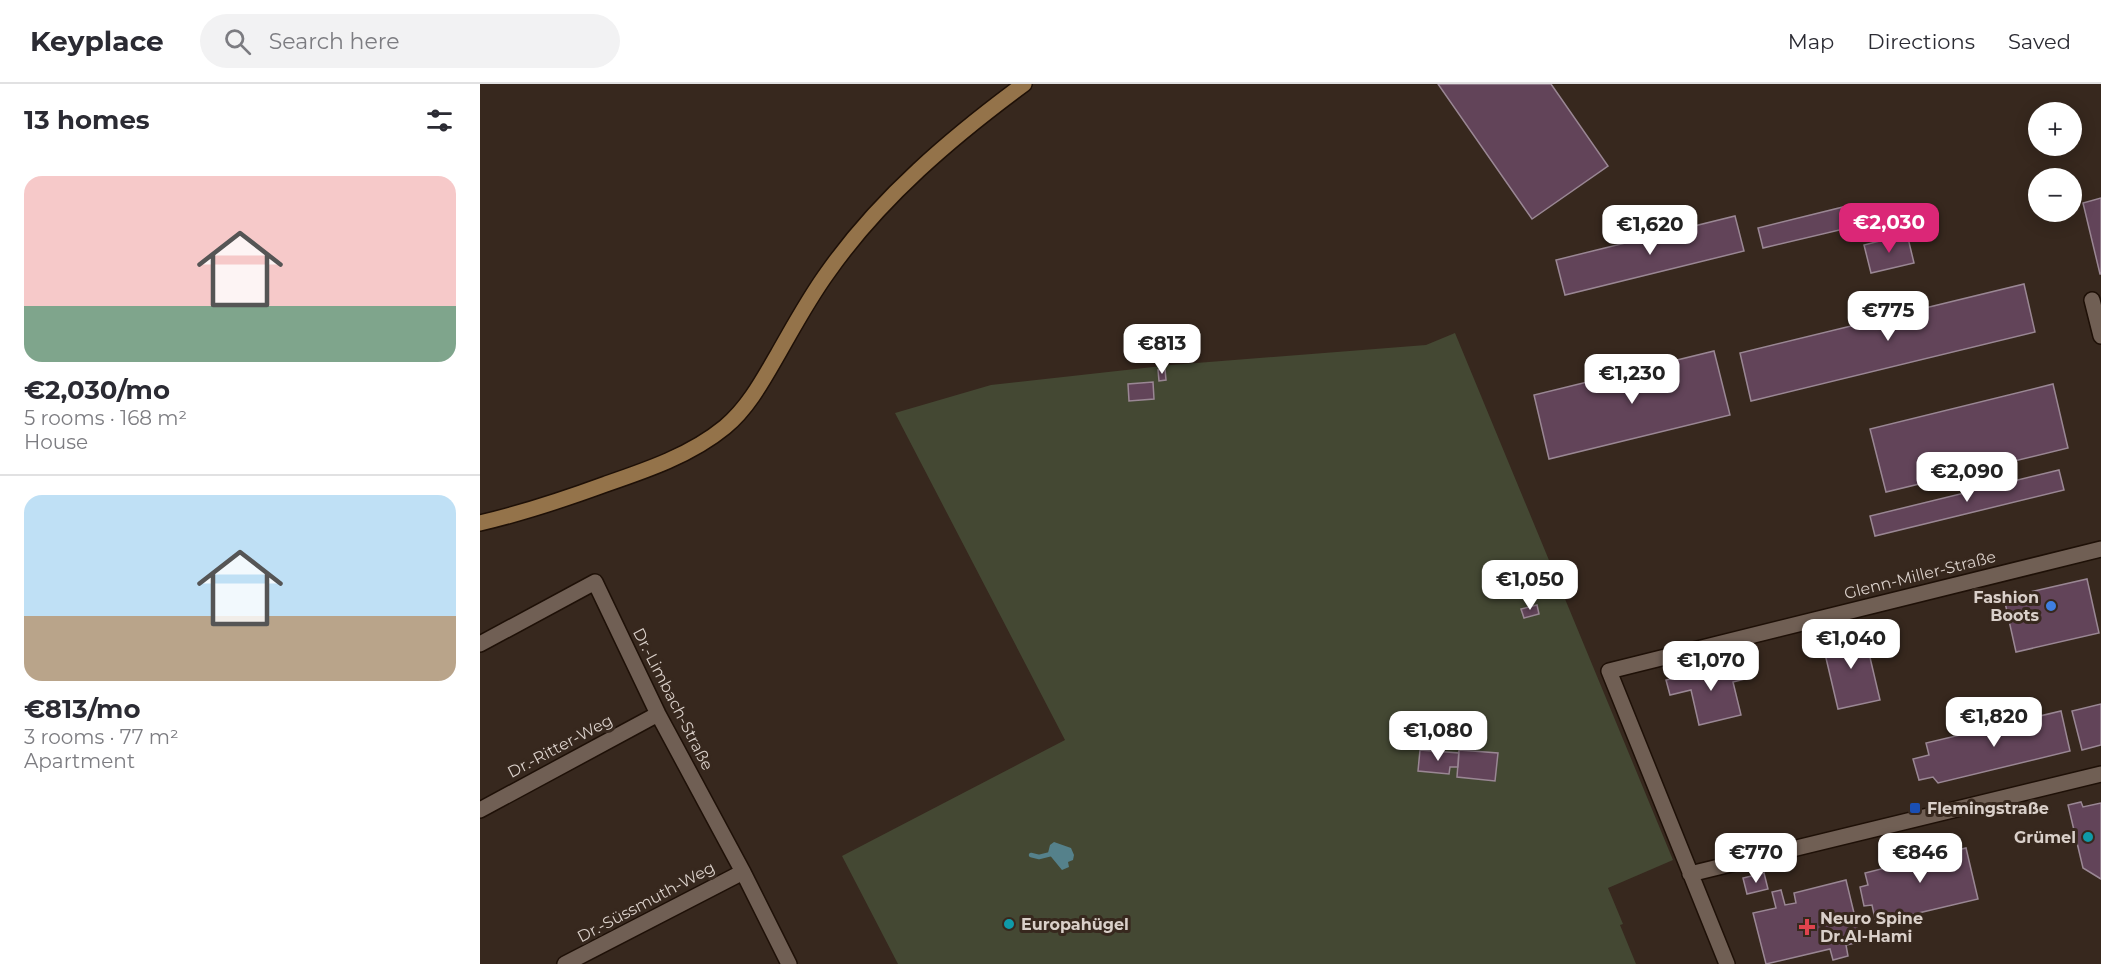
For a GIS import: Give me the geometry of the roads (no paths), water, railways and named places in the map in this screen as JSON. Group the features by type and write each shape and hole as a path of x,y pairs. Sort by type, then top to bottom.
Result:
{"street":[{"path":"480,523 627,477 686,452 707,441 725,427 737,416 760,384 811,298 846,248 886,203 944,147 1024,84"},
{"path":"2098,299 2101,336"},
{"name":"Glenn-Miller-Straße","path":"1690,874 1609,671 2101,549"},
{"name":"Dr.-Limbach-Straße","path":"480,644 595,582 658,714 743,872 789,964"},
{"name":"Dr.-Ritter-Weg","path":"480,810 658,714"},
{"path":"1727,964 1690,874 2101,774"},
{"name":"Dr.-Süssmuth-Weg","path":"566,964 743,872"}],"water":[{"path":"1054,842 1071,848 1074,855 1073,860 1068,862 1069,867 1062,870 1048,853 1050,845"}],"waterway":[{"path":"1031,855 1039,857 1051,854"}],"place":[{"name":"Fashion Boots","path":"2051,606"},
{"name":"Flemingstraße","path":"1915,808"},
{"name":"Grümel","path":"2088,837"},
{"name":"Europahügel","path":"1009,924"},
{"name":"Neuro Spine Dr.Al-Hami","path":"1807,927"}]}
